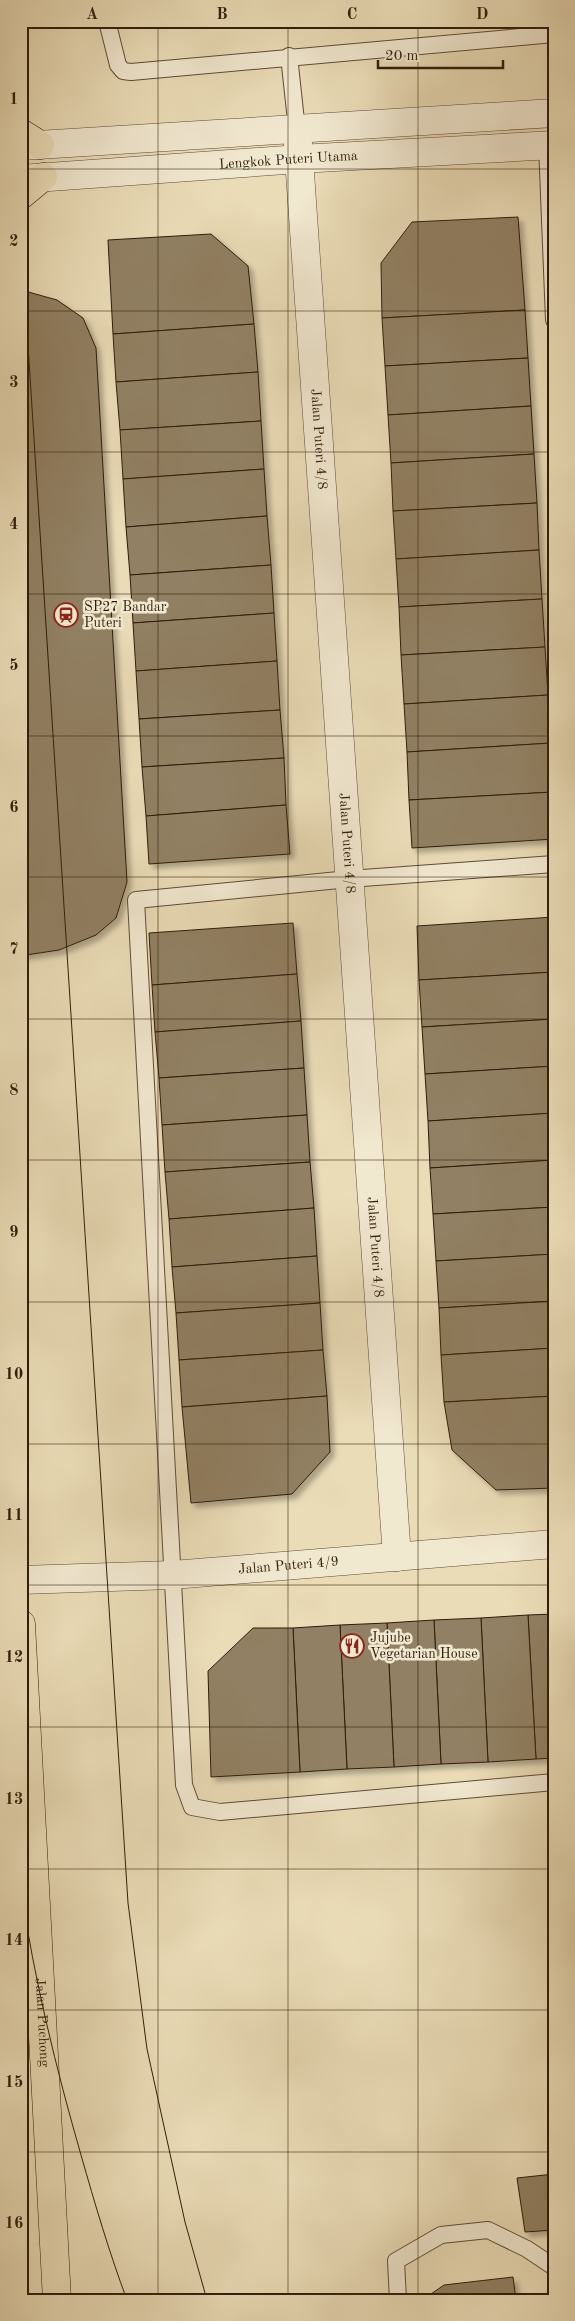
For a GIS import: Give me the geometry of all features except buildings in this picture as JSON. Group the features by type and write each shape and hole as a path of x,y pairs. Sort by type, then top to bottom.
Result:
{"main road":[{"path":"21,195 32,178"},
{"name":"Jalan Puchong","path":"21,1624 57,2300"}],"street":[{"path":"27,141 298,130 554,113"},
{"name":"Jalan Puteri 4/8","path":"298,130 397,1557"},
{"name":"Lengkok Puteri Utama","path":"32,178 299,159 550,145"},
{"name":"Jalan Puteri 4/9","path":"21,1580 172,1575 554,1544"}],"lane":[{"path":"107,21 114,55 123,71 131,72 289,56 554,34"},
{"path":"289,56 298,130"},
{"path":"550,145 554,320"},
{"path":"554,864 349,879 136,900 184,1785 192,1807 220,1812 554,1782"},
{"path":"398,2300 396,2260 440,2235 488,2230 527,2248 554,2267"}],"tram line":[{"path":"21,236 128,1903 147,2049 185,2222 207,2300"},
{"path":"21,1889 39,1990 63,2089 97,2210 127,2300"}],"place":[{"name":"SP27 Bandar Puteri","path":"66,615"},
{"name":"Jujube Vegetarian House","path":"352,1646"}]}
